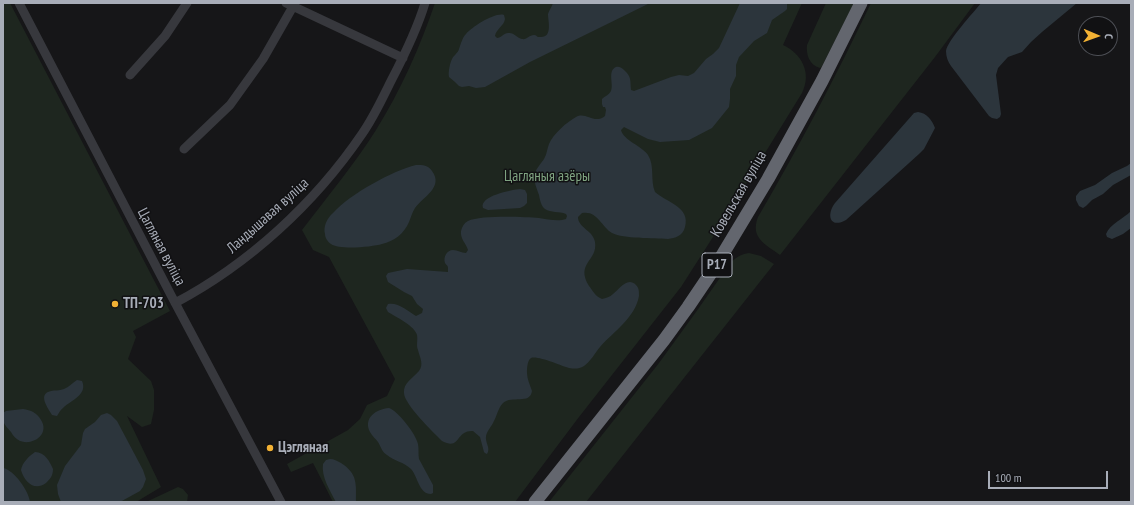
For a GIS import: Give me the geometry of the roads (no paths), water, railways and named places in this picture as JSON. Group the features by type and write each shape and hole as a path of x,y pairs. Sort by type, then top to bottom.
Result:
{"highway":[{"name":"Ковельская вуліца","path":"535,502 664,340 715,267 768,179 822,81 861,3"}],"street":[{"name":"Цагляная вуліца","path":"18,3 281,502"},
{"path":"130,75 165,36 187,3"},
{"name":"Ландышавая вуліца","path":"175,303 192,294 241,261 302,208 340,165 372,118 403,58 420,19 425,3"},
{"path":"184,149 230,105 263,59 292,4 403,58"}],"place":[{"name":"ТП-703","path":"115,304"},
{"name":"Цэгляная","path":"270,448"}],"park label":[{"name":"Цагляныя азёры","path":"547,177"}]}
